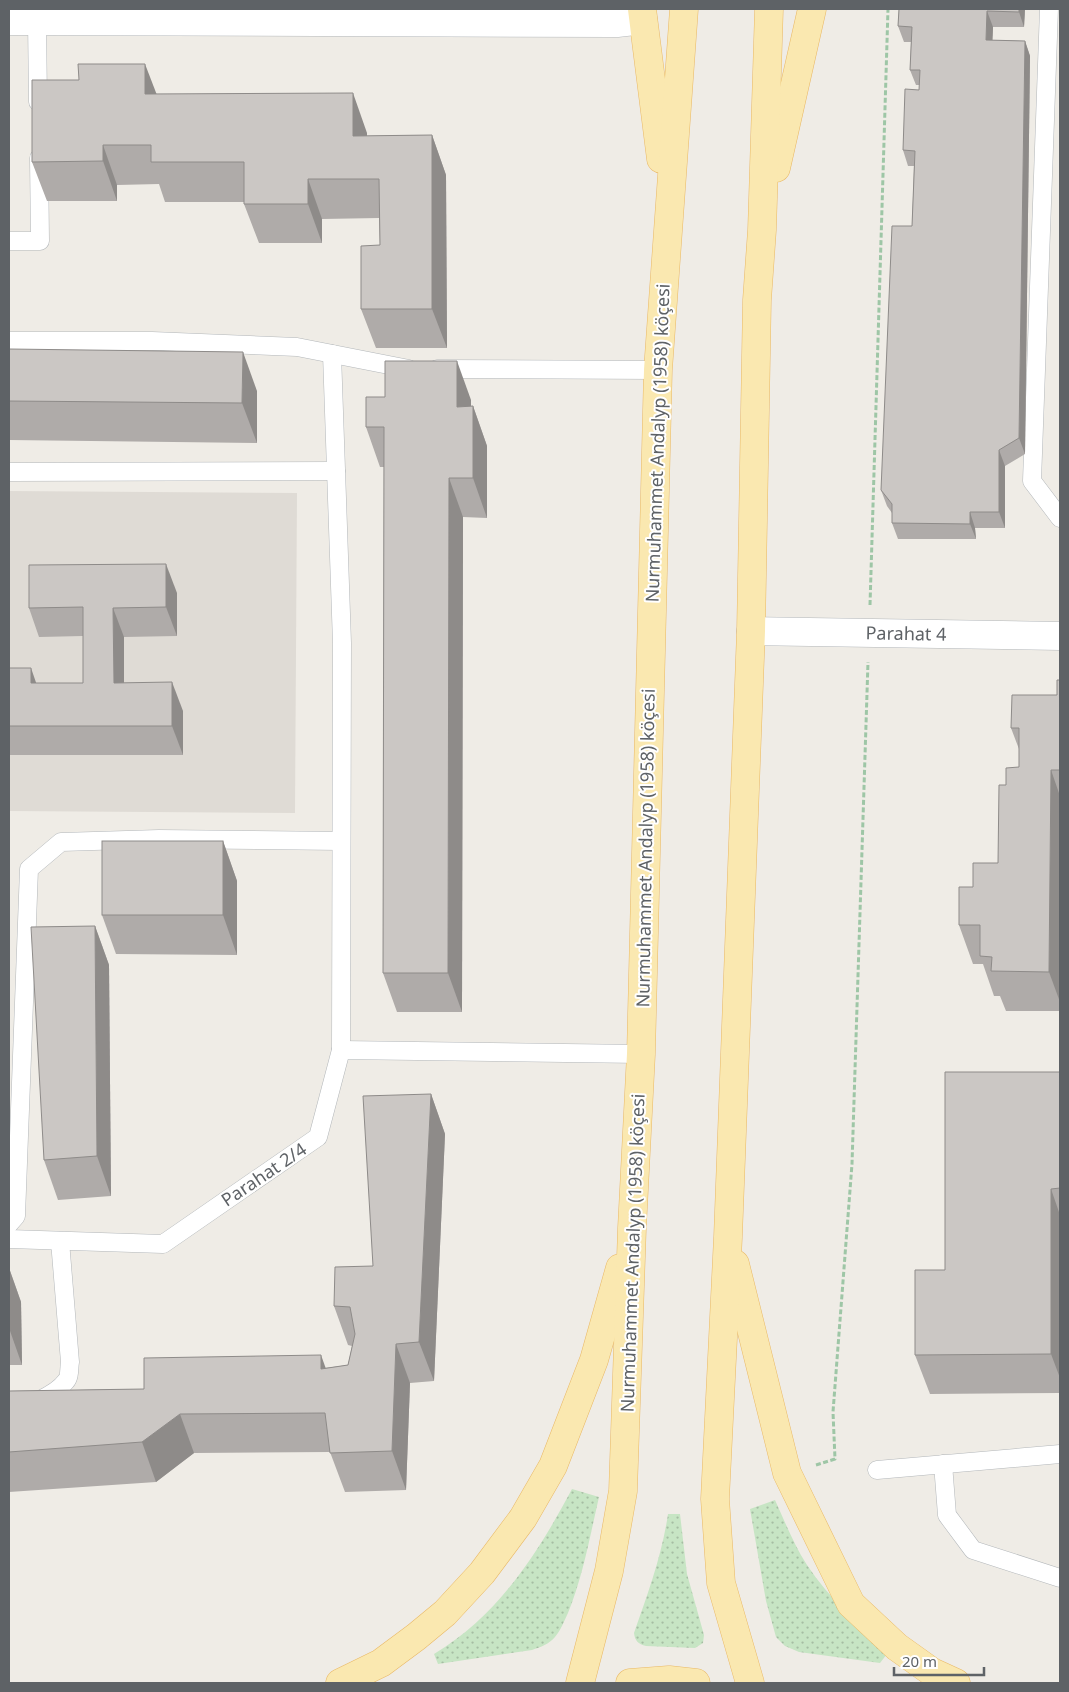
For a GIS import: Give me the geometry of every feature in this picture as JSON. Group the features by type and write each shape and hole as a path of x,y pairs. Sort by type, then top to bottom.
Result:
{"main road":[{"name":"Nurmuhammet Andalyp (1958) köçesi","path":"580,1683 609,1571 624,1491 632,1228 641,1054 658,370 684,9"},
{"path":"750,1683 721,1583 715,1499 728,1237 751,631 757,300 762,230 769,9"},
{"path":"762,230 812,9"},
{"path":"642,14 668,218"},
{"path":"340,1683 381,1662 445,1613 482,1573 523,1518 553,1466 594,1360 632,1228"},
{"path":"728,1237 787,1473 851,1604 897,1647 932,1672 956,1683"},
{"path":"627,1683 669,1680 695,1683"}],"street":[{"path":"9,21 616,23 642,14"},
{"name":"Parahat 4","path":"751,631 1060,636"},
{"path":"695,1683 710,1683"}],"lane":[{"path":"1050,9 1032,481 1060,518"},
{"path":"37,20 39,116"},
{"path":"9,241 40,241 39,145"},
{"path":"9,341 181,342 297,347 411,369 658,370"},
{"name":"Parahat 2/4","path":"9,1239 163,1244 318,1138 341,1050 342,642 332,354"},
{"path":"9,472 336,472"},
{"path":"9,1224 16,1216 29,869 61,842 159,839 341,841"},
{"path":"341,1050 641,1054"},
{"path":"9,1410 20,1408 54,1393 67,1380 70,1362 60,1241"},
{"path":"877,1470 1060,1454"},
{"path":"943,1464 947,1515 973,1550 1060,1578"}],"path":[{"path":"787,1473 835,1459 833,1412 852,1164 888,9"}],"shaded area":[{"path":"9,491 297,493 295,813 9,811"}],"green space":[{"path":"572,1489 599,1497 578,1585 568,1613 557,1634 547,1643 532,1650 438,1664 434,1654 457,1639 478,1621 514,1581 545,1536"},
{"path":"775,1500 807,1565 825,1589 887,1654 880,1663 799,1652 785,1646 776,1637 766,1601 750,1509"},
{"path":"668,1514 680,1514 687,1574 704,1635 703,1643 695,1648 646,1646 637,1642 634,1636 658,1559"}],"building":[{"path":"899,9 1019,9 1019,12 987,11 986,40 1025,41 1019,438 999,450 999,512 970,512 970,524 892,523 892,504 881,490 892,226 912,226 915,151 903,150 905,89 919,90 920,70 910,70 912,27 898,26"},
{"path":"78,64 145,64 145,94 353,93 353,136 432,135 432,309 361,309 361,246 380,245 379,179 308,179 308,204 244,204 244,162 151,162 151,145 103,145 103,161 32,162 32,80 79,80"},
{"path":"9,349 243,352 242,403 9,401"},
{"path":"385,361 457,361 457,407 473,406 473,478 449,478 448,973 383,973 384,427 366,427 366,397 385,397"},
{"path":"166,564 166,607 113,608 114,683 172,682 172,726 9,726 9,668 31,668 31,683 83,683 83,607 29,608 29,565"},
{"path":"1057,680 1060,680 1060,770 1051,770 1049,972 991,971 992,957 980,956 980,925 959,925 959,887 973,887 973,863 998,863 999,785 1006,785 1006,768 1019,767 1019,728 1011,728 1012,695 1057,695"},
{"path":"102,841 223,841 223,915 102,915"},
{"path":"95,926 97,1156 44,1160 31,927"},
{"path":"945,1072 1060,1072 1060,1188 1051,1189 1051,1354 915,1355 915,1270 945,1270"},
{"path":"431,1094 419,1342 396,1344 392,1451 330,1453 325,1413 180,1414 142,1442 9,1452 9,1391 144,1389 144,1358 321,1355 321,1369 348,1365 355,1334 350,1307 334,1306 335,1267 373,1266 363,1096"}]}
